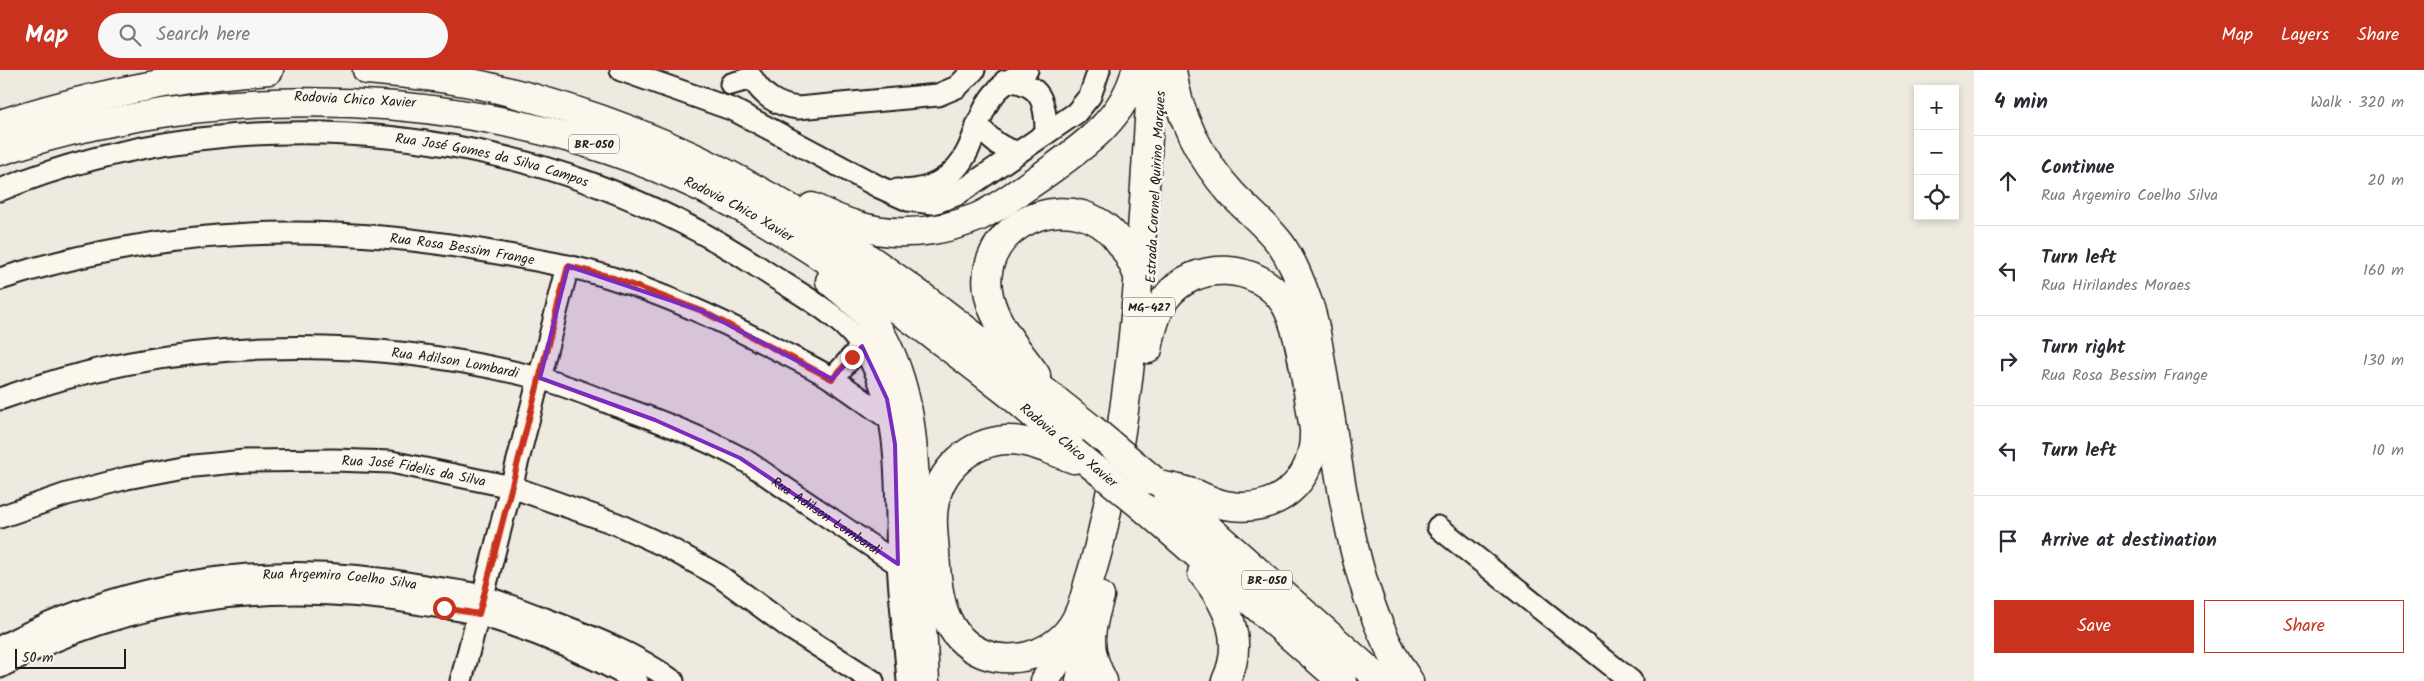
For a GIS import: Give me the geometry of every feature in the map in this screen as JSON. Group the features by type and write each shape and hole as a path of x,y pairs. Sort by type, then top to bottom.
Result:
{"main road":[{"path":"0,124 111,92 171,80 269,70"},
{"name":"Rodovia Chico Xavier","path":"367,70 426,76 496,88 556,105 626,128 711,166 775,200 876,265 954,321 1052,398 1156,482 1381,681"},
{"path":"711,166 782,192 838,220 881,231 906,233 936,229 977,217 1005,202 1088,143 1118,109 1129,90 1136,70"},
{"name":"Estrada Coronel Quirino Marques","path":"1110,538 1140,280 1152,70"},
{"name":"Estrada Coronel Quirino Marques","path":"1110,538 1137,426 1148,349 1161,70"},
{"path":"1172,70 1180,105 1198,146 1226,186 1282,246 1307,298 1314,326 1348,516 1364,582 1386,640 1409,681"},
{"name":"Rodovia Chico Xavier","path":"0,151 55,133 171,106 239,97 356,97 422,102 546,128 678,176 768,223 878,296 1007,392 1144,508 1342,681"},
{"path":"678,176 763,230 821,273 865,313 886,344 903,385 912,428 925,681"},
{"path":"1052,398 996,316 988,295 988,276 992,258 999,243 1010,231 1025,220 1039,214 1054,211 1079,214 1101,224 1111,232 1125,250 1140,280"},
{"path":"1148,349 1159,308 1166,298 1189,280 1214,270 1228,270 1254,277 1277,292 1292,316 1314,429 1314,443 1311,456 1299,480 1290,491 1264,505 1248,508 1222,505 1181,489 1156,482"},
{"path":"1097,469 1036,444 1008,440 982,445 959,459 949,469 941,482 933,508 940,600 951,627 970,646 994,657 1024,657 1049,648 1066,633 1084,624 1093,658 1103,681"},
{"path":"1165,527 1210,583 1229,614 1233,628 1234,649 1231,670 1226,681"},
{"name":"MG-427","path":"1080,681 1084,624 1110,538"},
{"name":"MG-427","path":"1045,681 1063,652 1084,624"}],"street":[{"path":"622,70 734,110 879,187 920,203 944,200 956,195 1084,106 1090,96 1099,70"},
{"path":"734,110 731,77 752,78 762,94 785,106 798,108 938,95 957,87 974,70"},
{"path":"879,187 904,191 939,183 956,169 963,159 977,125 992,97 1005,82 1027,70"},
{"path":"1005,82 1019,83 1040,96 1046,109 1046,133"},
{"path":"977,125 997,144 1009,150 1019,152"},
{"name":"Rua José Gomes da Silva Campos","path":"0,190 89,161 164,144 243,135 309,133 376,136 438,143 530,164 589,182 684,223 748,259 832,316 862,346 878,376 892,421 895,444 898,564 908,681"},
{"name":"Rua Rosa Bessim Frange","path":"0,279 34,268 121,248 201,236 302,232 441,242 568,266 611,277 702,311 832,379 892,421"},
{"path":"461,681 568,266"},
{"path":"832,379 862,346"},
{"name":"Rua Adilson Lombardi","path":"0,399 99,369 165,357 232,349 362,348 419,354 540,378 655,420 740,458 898,564"},
{"name":"Rua José Fidelis da Silva","path":"0,517 67,494 127,478 185,467 245,461 334,460 391,462 512,487 617,524 667,547 718,575 790,628 873,681"},
{"path":"1438,526 1632,680"},
{"name":"Rua Argemiro Coelho Silva","path":"3,664 48,642 138,611 240,595 325,593 481,606 594,637 641,660 674,681"},
{"name":"Rua Argemiro Coelho Silva","path":"481,606 581,651 637,681"}],"highlighted area":[{"path":"568,266 702,311 832,379 862,346 887,399 895,444 898,564 740,458 655,420 540,378"}],"route":[{"path":"444,608 479,614 568,266 611,277 702,311 832,379 852,357"}]}
